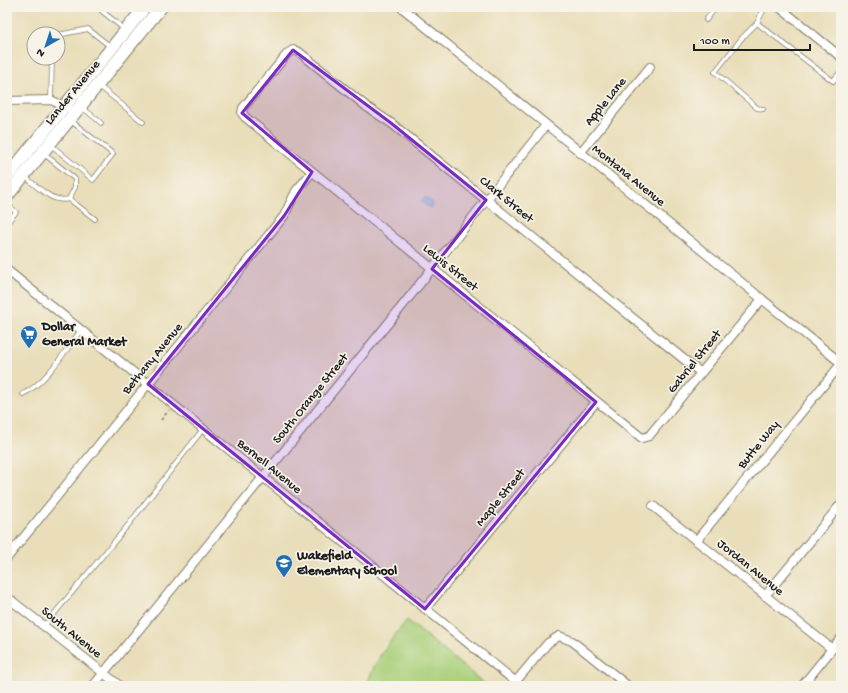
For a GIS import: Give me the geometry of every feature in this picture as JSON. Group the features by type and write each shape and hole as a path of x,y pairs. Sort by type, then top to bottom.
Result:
{"main road":[{"name":"Lander Avenue","path":"7,196 46,148 72,111 112,48 145,7"},
{"name":"Lander Avenue","path":"7,177 98,85 161,7"}],"street":[{"name":"Montana Avenue","path":"401,7 841,364"},
{"path":"779,7 841,57"},
{"name":"Clark Street","path":"242,113 243,108 283,59 293,50 299,52 367,107 391,123 701,373"},
{"name":"Apple Lane","path":"580,153 650,66"},
{"path":"7,101 51,100 72,111"},
{"name":"Lewis Street","path":"242,113 244,117 596,402 640,437 645,438"},
{"name":"South Orange Street","path":"92,686 432,269 546,125"},
{"name":"Bethany Avenue","path":"7,558 284,216 296,191 312,172"},
{"name":"Bernell Avenue","path":"7,270 425,609 514,684"},
{"name":"Gabriel Street","path":"645,438 649,436 762,299"},
{"name":"Butte Way","path":"696,540 841,364"},
{"name":"Maple Street","path":"425,609 596,402"},
{"path":"765,596 841,504"},
{"name":"Jordan Avenue","path":"653,506 832,649"},
{"name":"South Avenue","path":"7,597 120,686"},
{"path":"514,684 548,643 559,636 572,641 628,686"},
{"path":"802,686 841,638"}],"lane":[{"path":"97,7 126,30"},
{"path":"637,7 643,9 649,7"},
{"path":"706,20 716,7"},
{"path":"763,109 757,108 715,72 757,23 765,7"},
{"path":"757,23 832,81 841,71"},
{"path":"66,33 88,29 112,48"},
{"path":"51,100 52,66"},
{"path":"98,85 143,122"},
{"path":"72,111 101,123"},
{"path":"46,148 93,180 113,154 72,111"},
{"path":"46,148 75,179 75,187 69,199"},
{"path":"24,175 52,198 64,200 69,199 95,219"},
{"path":"7,204 16,212 7,223"},
{"path":"23,394 31,390 43,378 82,330"},
{"path":"44,626 129,524 203,429"}],"path":[{"path":"161,420 169,410"}],"highlighted area":[{"path":"293,50 391,123 486,200 432,269 596,402 425,609 148,384 284,216 312,172 242,113"}],"green space":[{"path":"407,620 487,686 367,686 378,659"}],"water":[{"path":"425,197 432,202 433,206 430,208 423,203 422,200"}],"place":[{"name":"Dollar General Market","path":"29,349"},
{"name":"Wakefield Elementary School","path":"284,578"}]}
